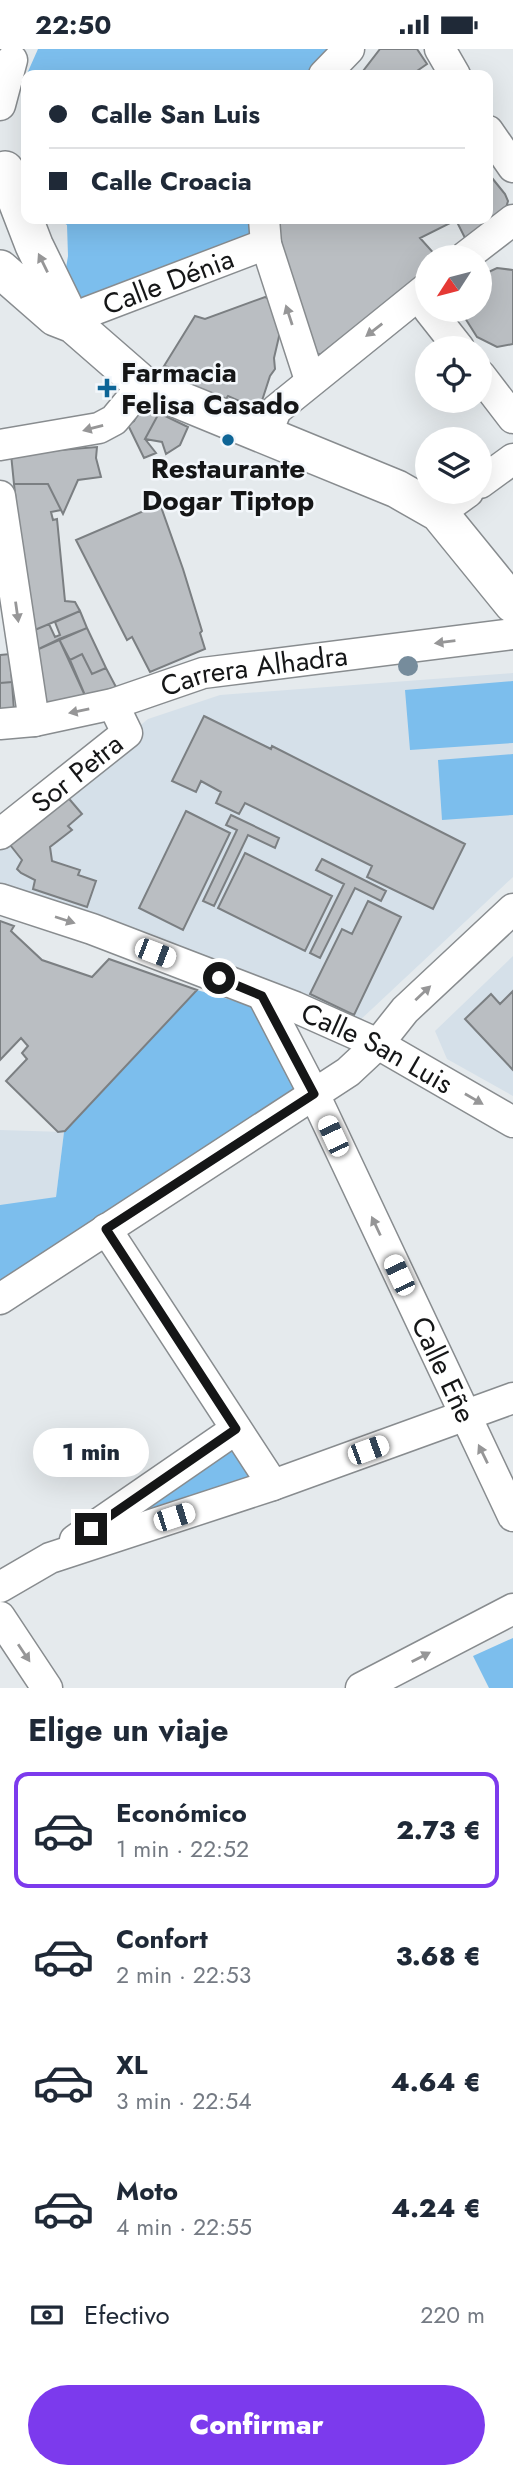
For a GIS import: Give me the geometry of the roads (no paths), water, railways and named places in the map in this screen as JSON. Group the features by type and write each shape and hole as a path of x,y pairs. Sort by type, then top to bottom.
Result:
{"main road":[{"path":"2,175 21,217"},
{"path":"24,224 73,324"},
{"path":"0,269 55,317 73,324 143,384 397,489 439,513 513,604"}],"street":[{"path":"329,70 349,49"},
{"path":"440,49 452,70"},
{"path":"0,105 11,59"},
{"path":"493,138 513,167"},
{"path":"481,245 513,220"},
{"path":"265,232 310,380"},
{"name":"Calle Dénia","path":"73,324 88,312 265,232"},
{"path":"266,435 276,410 310,380 415,307"},
{"path":"0,445 99,428 119,415 143,384"},
{"path":"492,391 513,418"},
{"path":"492,475 513,459"},
{"path":"0,496 34,721"},
{"path":"439,513 451,504"},
{"name":"Carrera Alhadra","path":"0,724 34,721 113,704 203,673 513,634"},
{"name":"Sor Petra","path":"0,834 127,733 113,704"},
{"name":"Calle San Luis","path":"0,899 92,929 295,1007 378,1044 513,1122"},
{"path":"0,1299 348,1072 378,1044 405,1010 513,909"},
{"name":"Calle Eñe","path":"262,996 314,1094 513,1516"},
{"path":"106,1229 273,1485"},
{"path":"50,1558 273,1485 513,1398"},
{"path":"0,1587 50,1558 236,1429"},
{"path":"361,1688 513,1609"},
{"path":"0,1617 47,1688"}],"place":[{"name":"Farmacia Felisa Casado","path":"107,388"},
{"name":"Restaurante Dogar Tiptop","path":"228,440"}]}
